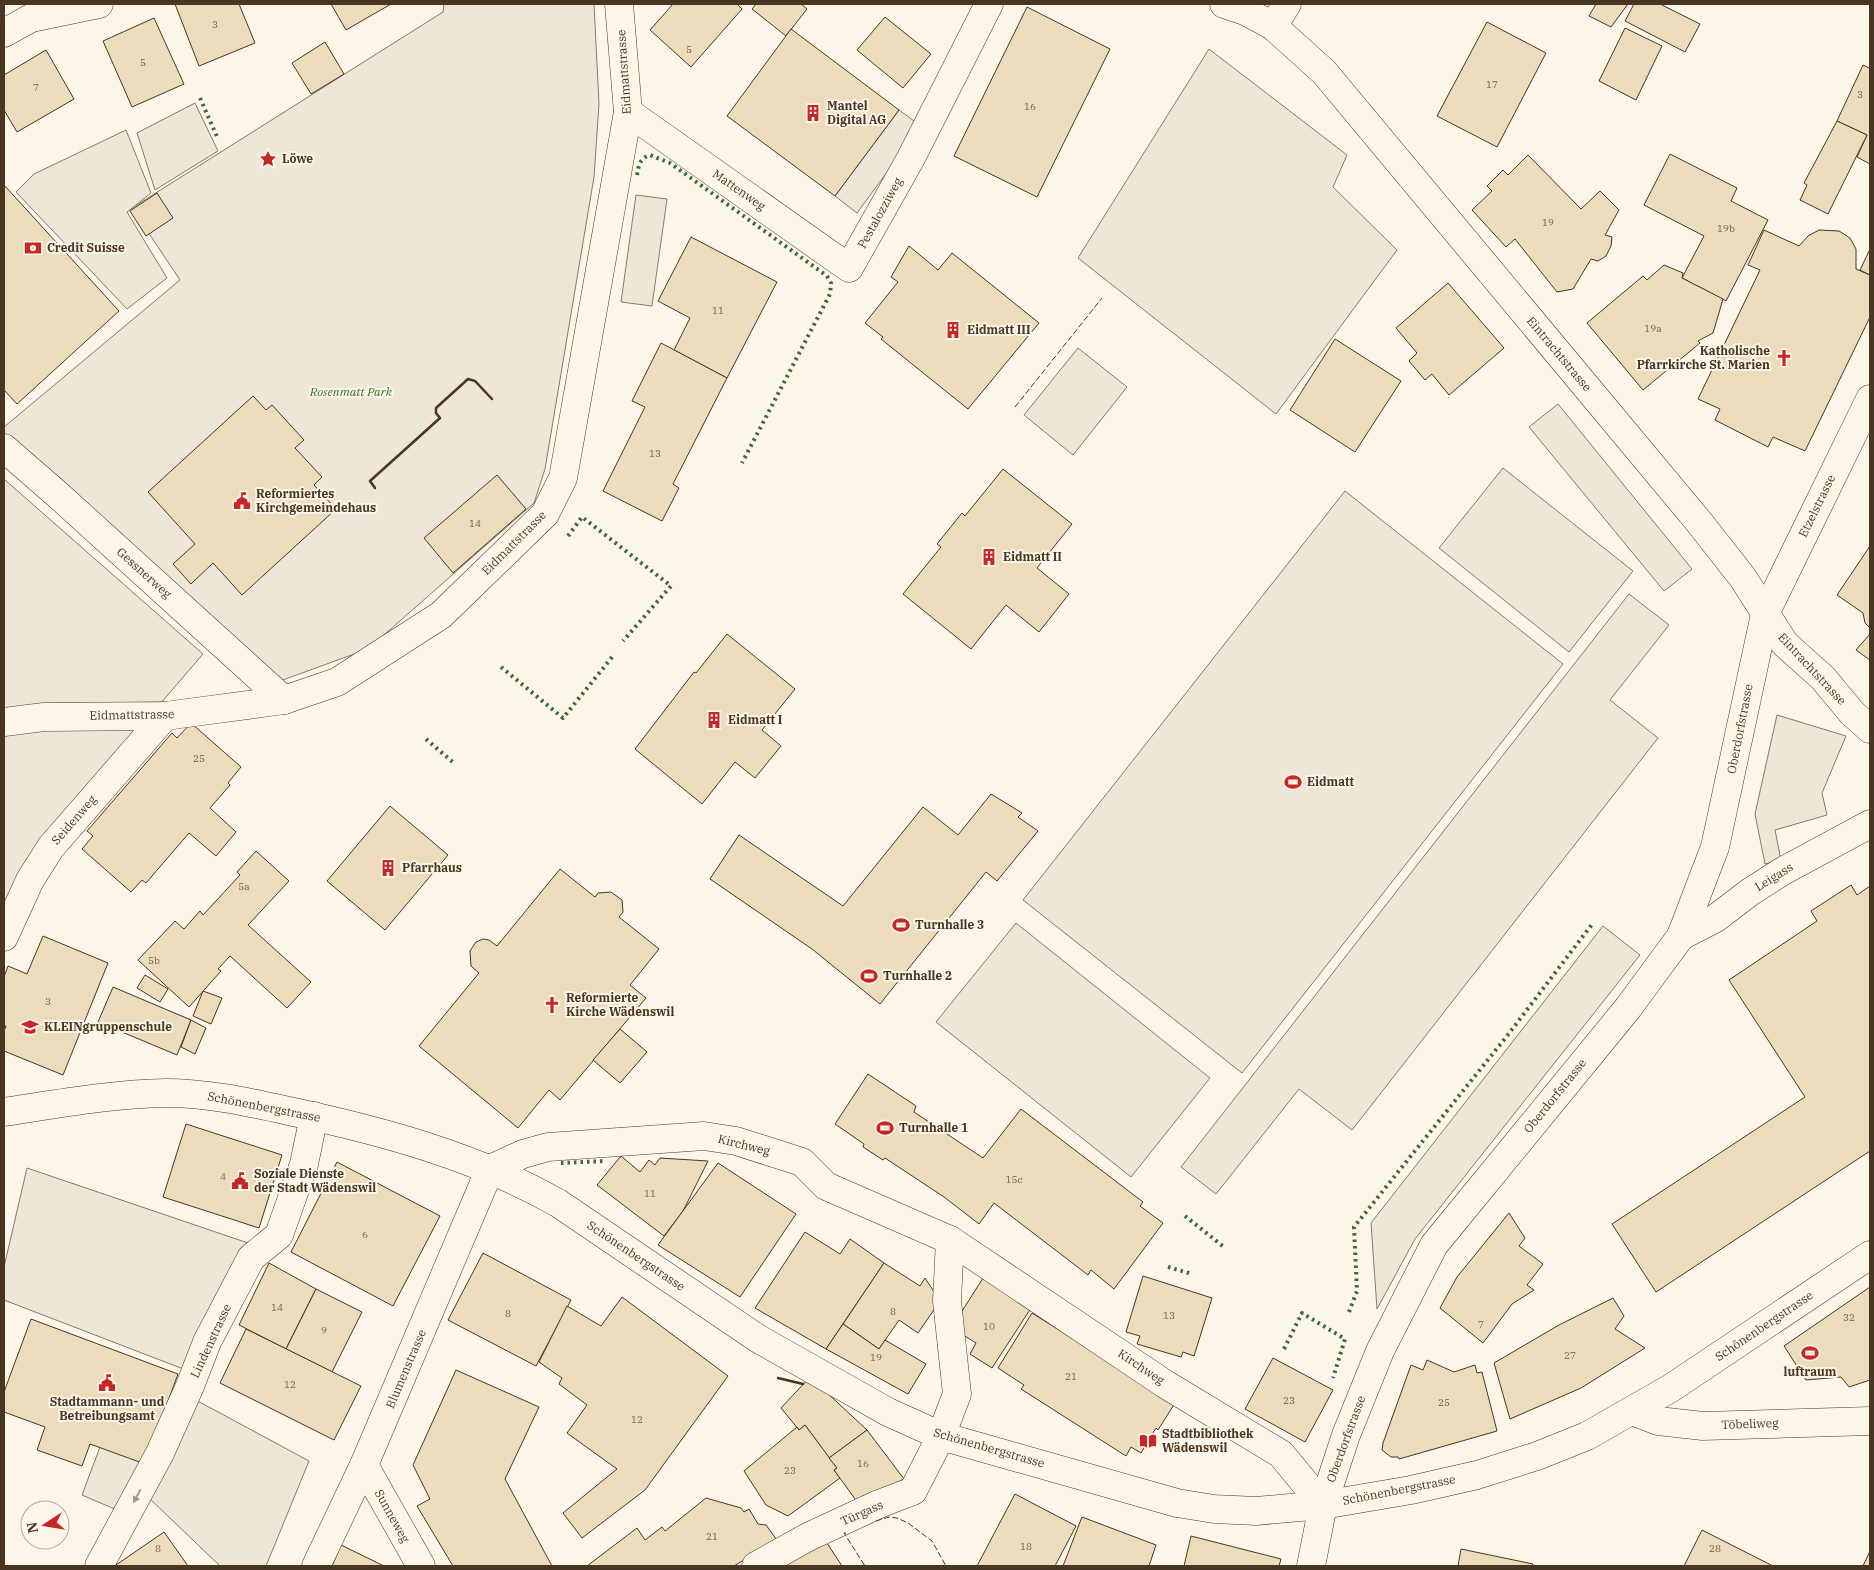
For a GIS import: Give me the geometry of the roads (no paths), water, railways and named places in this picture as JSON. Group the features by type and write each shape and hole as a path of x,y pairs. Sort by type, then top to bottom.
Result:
{"street":[{"path":"4,34 26,11 98,4"},
{"name":"Eidmattstrasse","path":"4,722 44,716 165,716 284,700 337,682 440,615 545,514 563,478 628,112 619,4"},
{"name":"Pestalozziweg","path":"849,268 911,158 989,4"},
{"name":"Eintrachtstrasse","path":"1224,4 1245,11 1280,15 1324,72 1699,522 1743,578 1785,644 1822,678 1852,713 1870,729"},
{"name":"Mattenweg","path":"628,112 849,268"},
{"name":"Etzelstrasse","path":"1765,614 1870,399"},
{"name":"Gessnerweg","path":"4,448 284,700"},
{"name":"Oberdorfstrasse","path":"1311,1566 1323,1505 1346,1435 1380,1351 1434,1245 1622,1015 1681,936 1715,847 1765,614"},
{"name":"Seidenweg","path":"4,937 30,880 51,847 165,716"},
{"name":"Leigass","path":"1681,936 1716,918 1750,892 1783,871 1870,824"},
{"name":"Schönenbergstrasse","path":"4,1112 104,1097 166,1093 220,1096 314,1116 402,1139 490,1170 523,1184 558,1203 757,1338 888,1412 941,1436 1177,1503 1214,1509 1256,1510 1323,1505 1411,1490 1477,1475 1554,1449 1587,1436 1679,1383 1870,1255"},
{"name":"Lindenstrasse","path":"99,1566 160,1453 208,1342 252,1258 279,1236 304,1164 314,1116"},
{"name":"Kirchweg","path":"490,1170 523,1154 548,1147 704,1136 736,1141 802,1162 826,1186 950,1240 1165,1384 1281,1454 1323,1505"},
{"name":"Blumenstrasse","path":"316,1566 364,1465 490,1170"},
{"path":"941,1436 957,1394 947,1301 950,1240"},
{"name":"Töbeliweg","path":"1632,1411 1658,1421 1703,1426 1870,1420"},
{"name":"Türgass","path":"756,1566 808,1536 913,1491 941,1436"},
{"name":"Sunneweg","path":"364,1465 420,1566"}],"place":[{"name":"Mantel Digital AG","path":"813,113"},
{"name":"Löwe","path":"268,159"},
{"name":"Credit Suisse","path":"33,248"},
{"name":"Eidmatt III","path":"953,330"},
{"name":"Katholische Pfarrkirche St. Marien","path":"1784,358"},
{"name":"Reformiertes Kirchgemeindehaus","path":"242,501"},
{"name":"Eidmatt II","path":"989,557"},
{"name":"Eidmatt I","path":"714,720"},
{"name":"Eidmatt","path":"1293,782"},
{"name":"Pfarrhaus","path":"388,868"},
{"name":"Turnhalle 3","path":"901,925"},
{"name":"Turnhalle 2","path":"869,976"},
{"name":"Reformierte Kirche Wädenswil","path":"552,1005"},
{"name":"KLEINgruppenschule","path":"30,1027"},
{"name":"Turnhalle 1","path":"885,1128"},
{"name":"Soziale Dienste der Stadt Wädenswil","path":"240,1181"},
{"name":"luftraum","path":"1810,1353"},
{"name":"Stadtammann- und Betreibungsamt","path":"107,1383"},
{"name":"Stadtbibliothek Wädenswil","path":"1148,1441"}],"park label":[{"name":"Rosenmatt Park","path":"351,392"}]}
